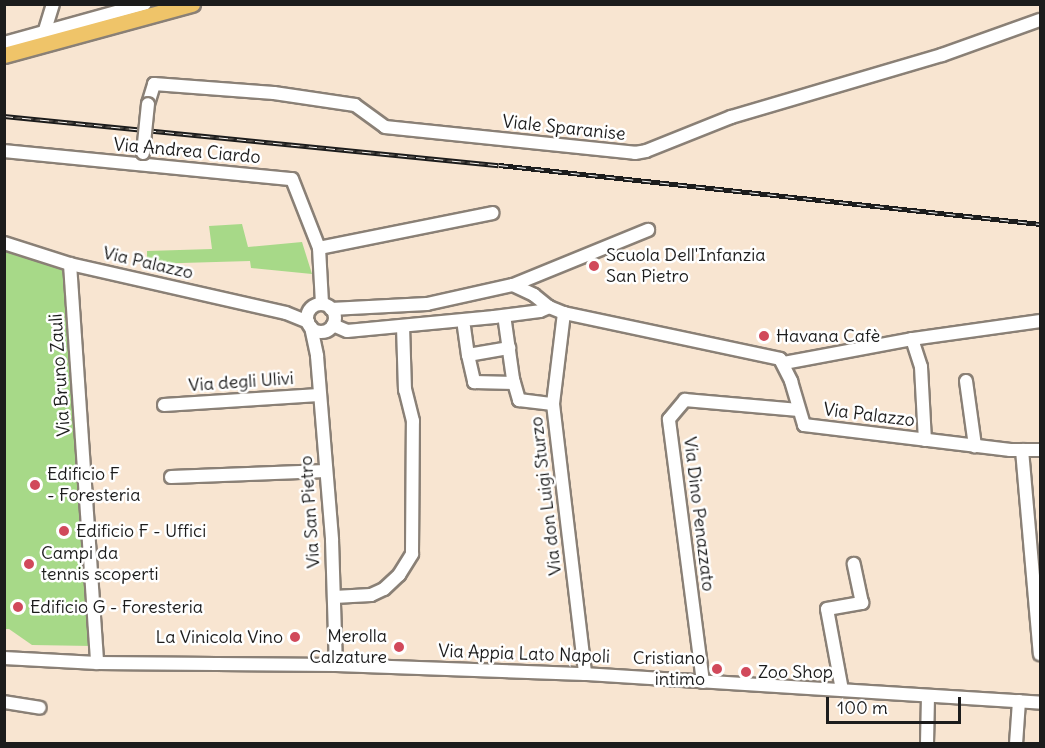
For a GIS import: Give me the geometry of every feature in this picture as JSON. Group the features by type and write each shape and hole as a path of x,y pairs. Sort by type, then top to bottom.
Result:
{"main road":[{"path":"4,55 46,37 192,4"}],"street":[{"path":"46,37 53,4"},
{"path":"4,43 46,37 145,4"},
{"name":"Viale Sparanise","path":"142,159 148,104 154,84 274,93 355,105 385,127 635,153 646,151 731,117 942,55 1041,20"},
{"name":"Via Andrea Ciardo","path":"4,151 142,159 292,179 319,248 322,306"},
{"path":"319,248 493,213"},
{"name":"Via Palazzo","path":"286,313 322,306 427,304 518,287 648,230"},
{"name":"Via Palazzo","path":"4,243 70,264 286,313 309,325"},
{"name":"Via Bruno Zauli","path":"70,264 97,663"},
{"path":"518,287 549,307 564,313 780,359 784,363 912,339 1041,321"},
{"path":"518,287 526,304 518,314"},
{"path":"332,327 335,315 322,306 308,314 309,325 321,332 332,327 347,331 403,326 518,314 549,307"},
{"name":"Via don Luigi Sturzo","path":"564,313 553,404 585,674"},
{"path":"505,322 514,383 519,400 553,404"},
{"name":"Via San Pietro","path":"309,325 317,356 334,597 336,665"},
{"path":"334,597 371,595 384,589 399,575 412,554 413,421 405,390 403,326"},
{"name":"Via San Pietro","path":"317,356 332,327"},
{"path":"464,327 474,382 514,383"},
{"path":"912,339 921,367 926,413 925,440"},
{"path":"468,355 509,348"},
{"name":"Via Palazzo","path":"784,363 804,424 975,446 1041,450"},
{"path":"966,381 975,446"},
{"name":"Via degli Ulivi","path":"164,405 319,396"},
{"name":"Via Dino Penazzato","path":"703,682 669,419 685,400 799,410"},
{"path":"1022,450 1041,654"},
{"path":"171,477 326,471"},
{"path":"842,690 827,609 862,603 854,564"},
{"name":"Via Appia Lato Napoli","path":"4,658 97,663 336,665 585,674 1041,703"},
{"path":"927,744 928,696"},
{"path":"1016,744 1019,701"},
{"path":"4,702 40,708"}],"green space":[{"path":"242,224 248,247 302,242 312,274 251,268 250,261 147,264 147,251 212,249 209,226"},
{"path":"4,251 68,268 81,542 92,646 32,645 9,629 5,629"}],"railway":[{"path":"4,116 499,165 1040,224"}],"place":[{"name":"Scuola Dell'Infanzia San Pietro","path":"594,266"},
{"name":"Havana Cafè","path":"764,336"},
{"name":"Edificio F - Foresteria","path":"35,485"},
{"name":"Edificio F - Uffici","path":"64,531"},
{"name":"Campi da tennis scoperti","path":"29,564"},
{"name":"Edificio G - Foresteria","path":"18,607"},
{"name":"La Vinicola Vino","path":"295,637"},
{"name":"Merolla Calzature","path":"399,647"},
{"name":"Cristiano intimo","path":"717,669"},
{"name":"Zoo Shop","path":"746,672"}]}
